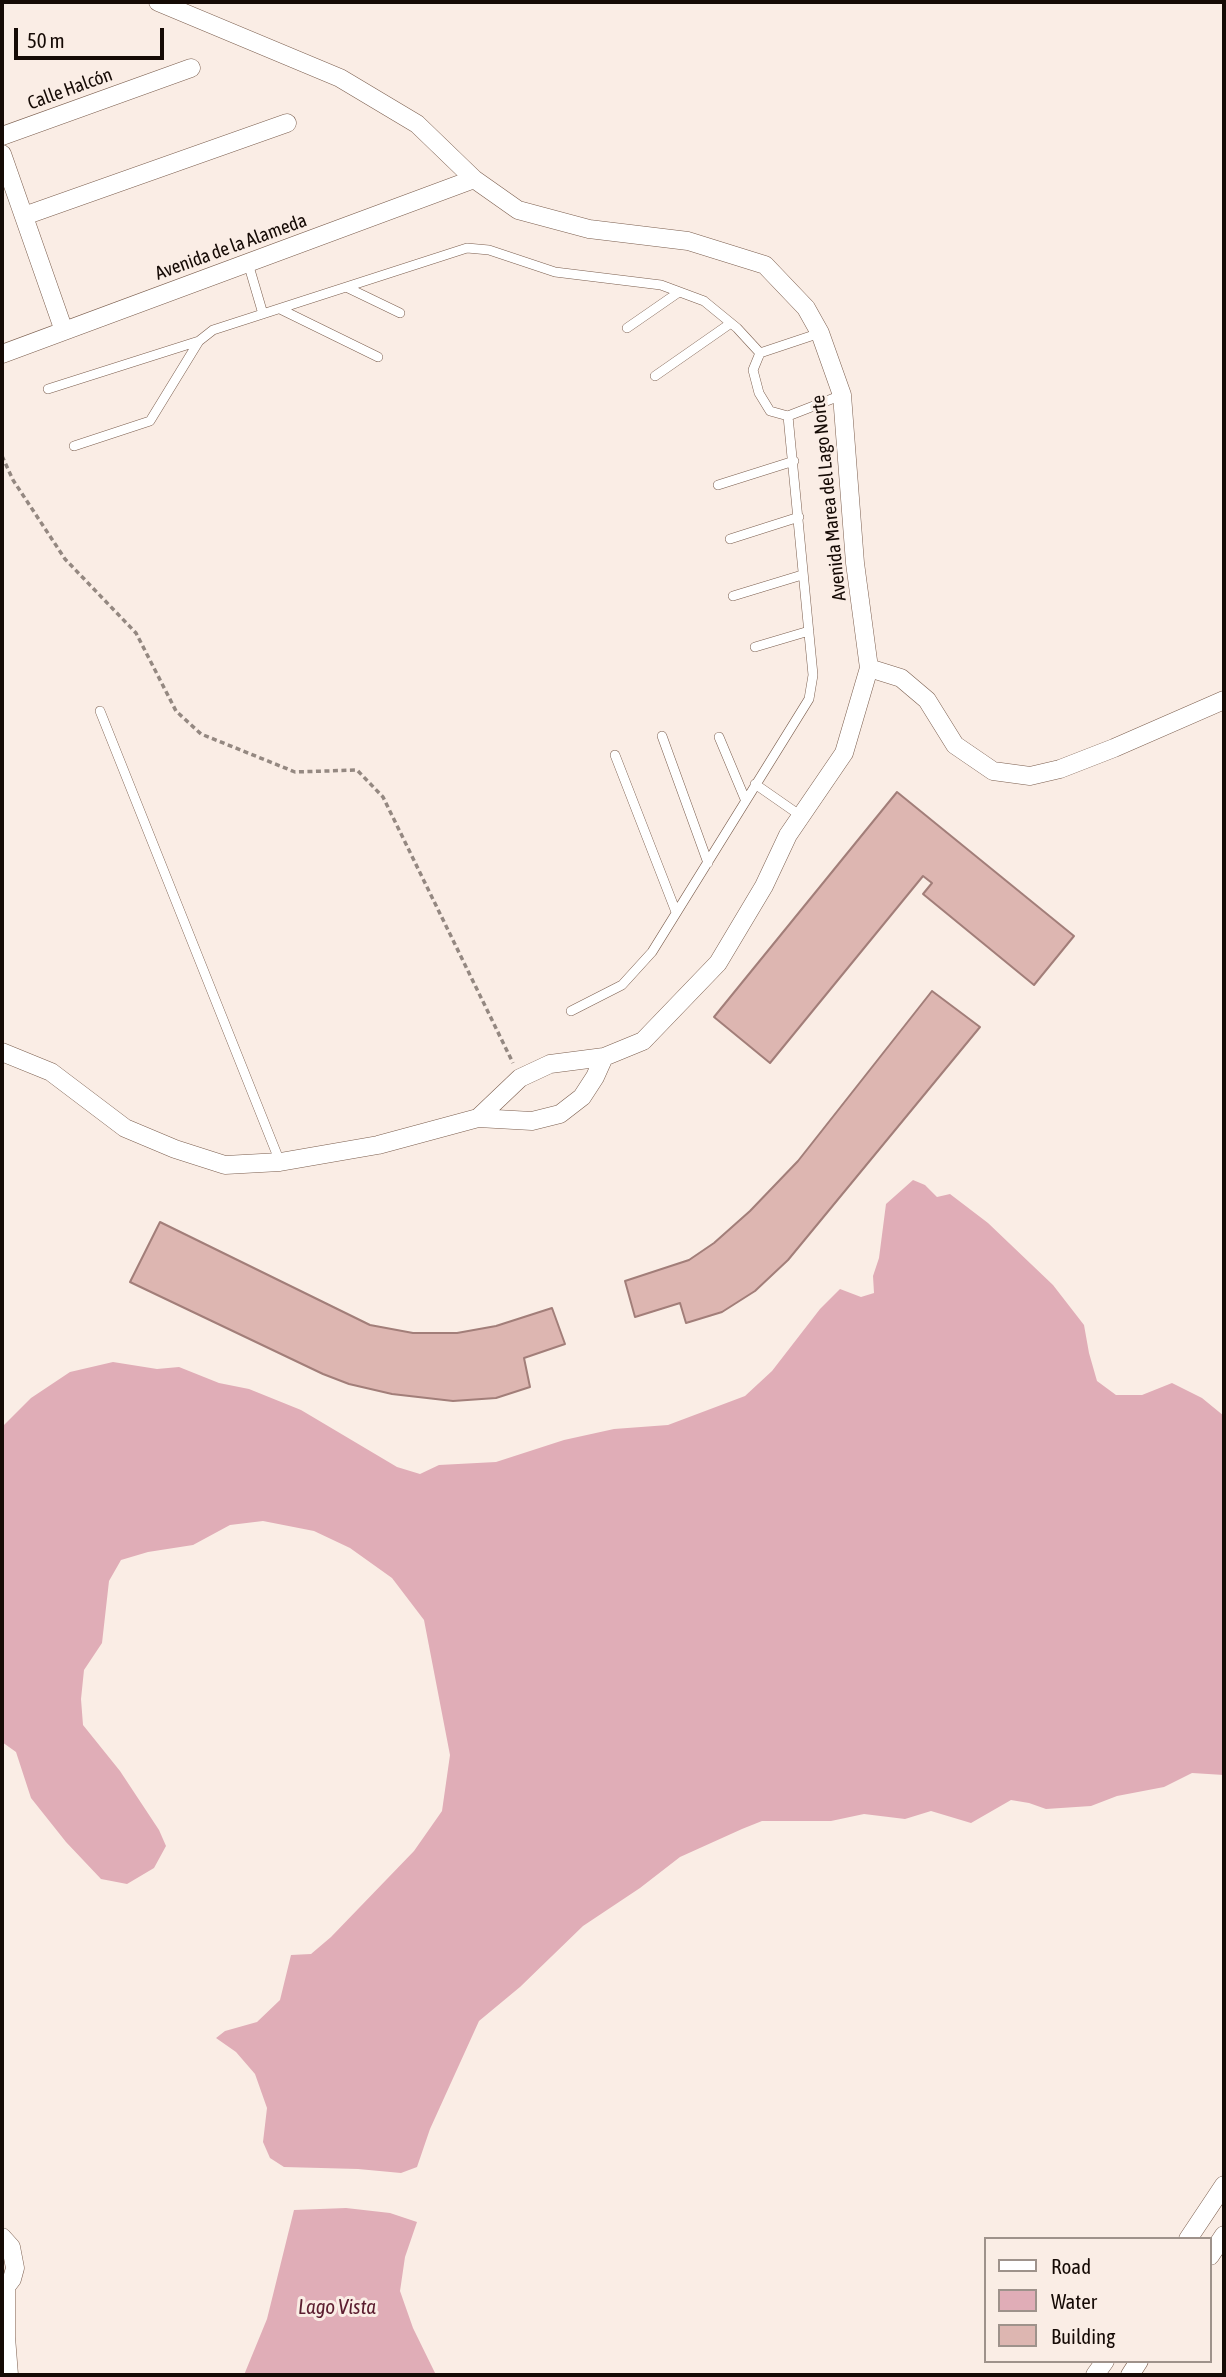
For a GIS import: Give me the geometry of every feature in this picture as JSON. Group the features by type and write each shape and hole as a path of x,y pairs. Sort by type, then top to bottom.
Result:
{"street":[{"name":"Avenida Marea del Lago Norte","path":"158,2 340,78 418,124 474,179 518,210 589,229 688,241 765,265 806,308 820,333 842,395 855,563 869,668"},
{"name":"Calle Halcón","path":"2,136 191,68"},
{"path":"24,216 286,122"},
{"path":"2,154 64,331"},
{"name":"Avenida de la Alameda","path":"2,354 474,179"},
{"path":"478,1118 520,1078 550,1064 604,1057 643,1041 718,963 764,886 789,835 844,753 869,668 901,678 927,700 955,745 993,771 1030,776 1060,769 1114,748 1224,700"},
{"path":"2,1052 51,1072 125,1128 175,1150 225,1165 280,1163 377,1145 478,1118 532,1121 560,1114 582,1097 604,1057"},
{"path":"1190,2237 1219,2204 1224,2185"},
{"path":"1212,2253 1224,2235"},
{"path":"2,2237 11,2247 15,2269 4,2290 9,2375"}],"lane":[{"path":"74,446 150,421 199,341 213,330 467,247 489,250 555,272 661,285 704,301 731,323 760,353"},
{"path":"248,262 263,314"},
{"path":"346,287 400,313"},
{"path":"627,328 679,292"},
{"path":"280,309 378,357"},
{"path":"655,376 731,323"},
{"path":"820,333 760,353 753,370 760,393 770,411 788,416 842,395"},
{"path":"48,389 199,341"},
{"path":"571,1011 622,985 652,952 808,699 813,675 788,416"},
{"path":"718,485 794,461"},
{"path":"730,539 799,517"},
{"path":"733,596 802,575"},
{"path":"755,647 809,631"},
{"path":"100,711 280,1163"},
{"path":"662,736 708,863"},
{"path":"719,737 745,799"},
{"path":"615,755 676,912"},
{"path":"755,784 801,816"}],"path":[{"path":"2,456 13,480 65,559 136,633 176,711 201,734 295,772 357,770 383,797 520,1078"}],"water":[{"path":"913,1180 925,1185 937,1197 950,1194 988,1223 1053,1285 1084,1325 1097,1381 1116,1395 1142,1395 1172,1383 1202,1398 1224,1416 1224,1775 1192,1773 1164,1787 1117,1796 1091,1806 1046,1809 1011,1800 971,1823 931,1811 905,1819 864,1814 831,1821 762,1821 742,1829 680,1857 583,1926 520,1987 479,2021 430,2129 417,2167 401,2173 284,2167 270,2158 263,2142 267,2108 255,2074 236,2052 216,2038 225,2031 257,2022 280,2000 291,1955 311,1954 331,1937 414,1851 442,1811 450,1755 424,1620 392,1578 350,1548 314,1531 263,1521 230,1525 193,1545 148,1552 121,1560 109,1581 102,1643 84,1670 81,1699 83,1725 120,1771 159,1830 166,1846 154,1868 127,1884 101,1879 66,1842 31,1798 16,1752 2,1742 2,1427 31,1398 70,1372 113,1362 157,1369 179,1367 219,1383 249,1389 301,1410 397,1467 420,1474 439,1465 496,1462 564,1440 614,1429 668,1425 745,1396 772,1371 820,1309 840,1289 861,1297 874,1293 873,1276 879,1258 886,1204"},
{"name":"Lago Vista","path":"346,2208 390,2213 417,2222 405,2257 400,2291 413,2328 436,2375 244,2375 267,2319 294,2210"}],"building":[{"path":"897,792 1074,936 1034,985 923,894 932,883 923,876 770,1063 714,1017"},
{"path":"932,991 980,1027 788,1260 755,1291 722,1312 686,1323 680,1303 635,1317 625,1281 689,1260 714,1243 750,1211 798,1161"},
{"path":"160,1222 370,1325 413,1333 457,1333 496,1326 552,1308 565,1344 524,1358 530,1387 496,1398 453,1401 392,1394 349,1384 130,1282"}]}
